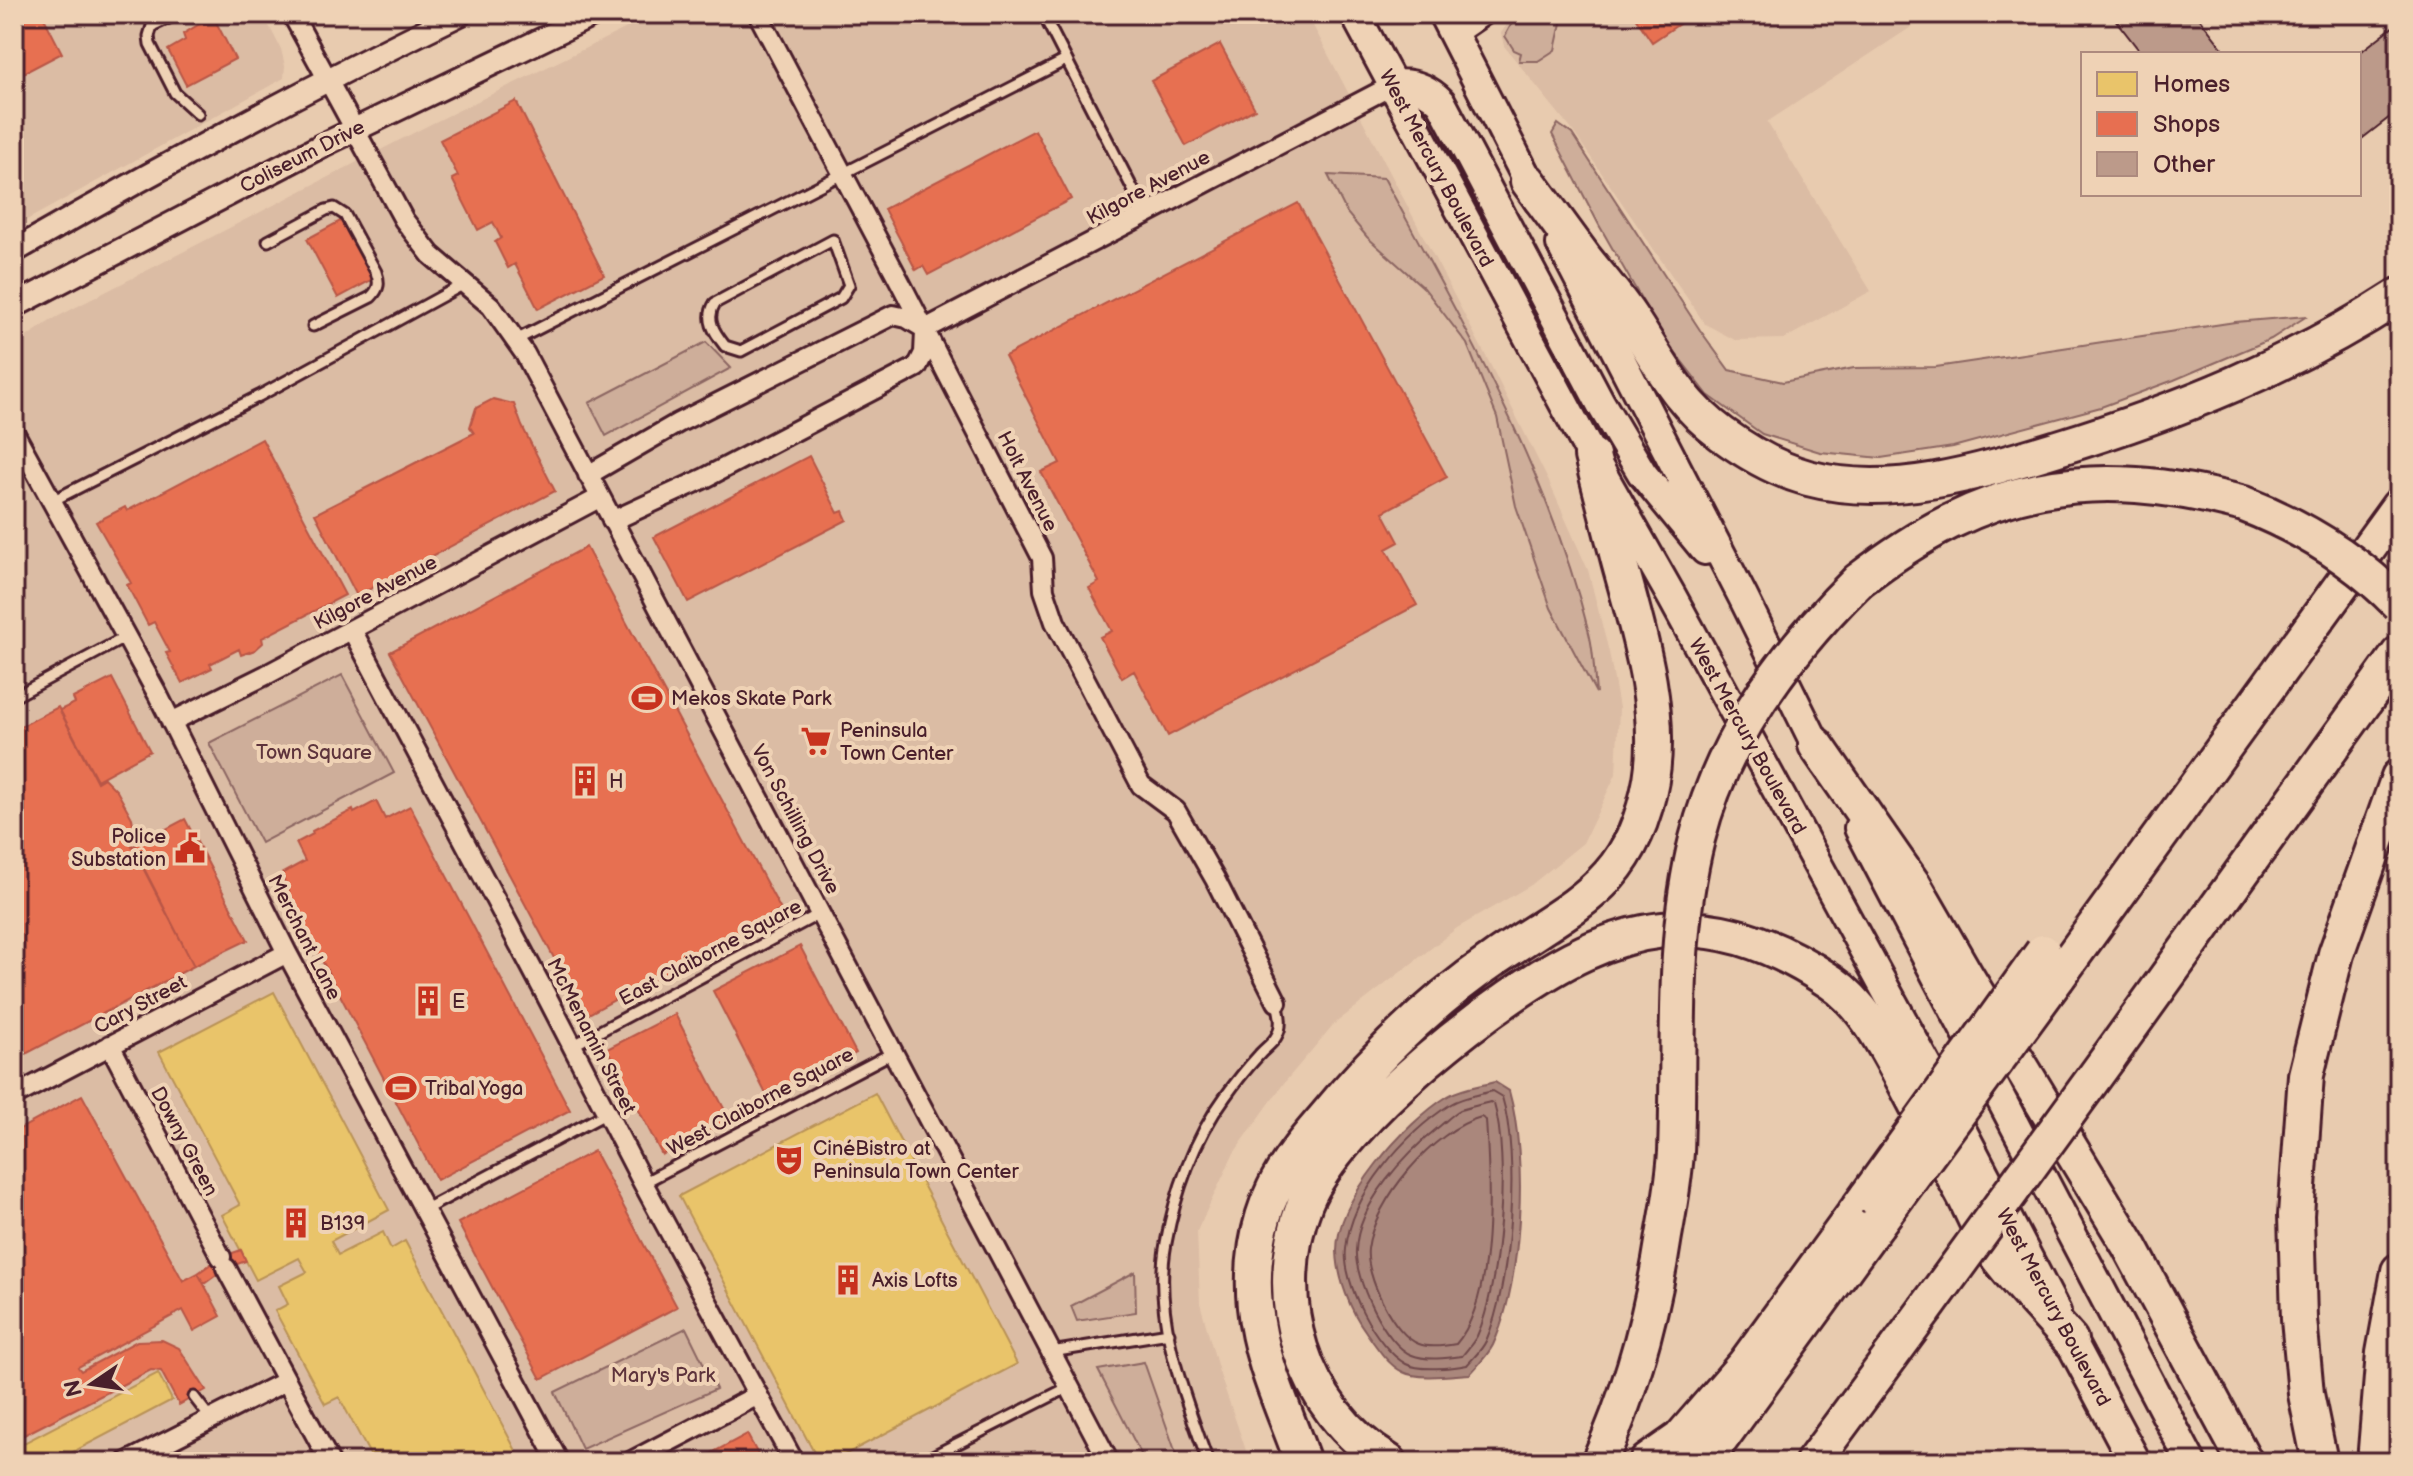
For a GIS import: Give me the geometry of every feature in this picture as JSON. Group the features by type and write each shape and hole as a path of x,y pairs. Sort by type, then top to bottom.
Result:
{"highway":[{"path":"1528,181 1630,316 1671,383 1696,412 1745,450 1774,465 1808,478 1854,485 1901,484 1953,477 2026,458 2152,418 2207,397 2310,349 2399,296"},
{"path":"1303,1462 1263,1354 1255,1306 1255,1261 1261,1224 1274,1188 1300,1148 1387,1048 1436,1003 1493,959 1578,906 1599,888 1632,841 1644,810 1654,753 1654,720 1640,638 1592,456"},
{"path":"1599,1462 1639,1359 1657,1283 1667,1221 1676,1132 1681,925 1697,837 1726,760 1749,717 1787,659 1819,618 1858,581 1928,531 2004,499 2087,484 2138,483 2193,491 2244,504 2309,533 2375,580 2399,604"},
{"path":"1704,1462 1872,1210 2050,965 2144,857 2399,506"},
{"path":"1813,1462 2399,654"},
{"path":"1816,745 1914,886 2130,1247 2245,1462"},
{"path":"2320,1462 2306,1394 2299,1304 2296,1215 2306,1075 2336,954 2399,777"},
{"path":"1389,1462 1355,1437 1334,1414 1314,1384 1300,1353 1291,1317 1289,1278 1295,1237 1306,1201 1328,1164 1367,1118 1420,1067 1462,1033 1505,1001 1583,953 1614,941 1662,930 1687,929 1760,943 1822,976 1851,1000 1883,1041 1991,1247 2070,1340"},
{"path":"1647,1462 1680,1439 1872,1210"},
{"path":"2375,1462 2384,1353 2399,1271"},
{"name":"West Mercury Boulevard","path":"2070,1340 2135,1462"},
{"path":"1831,1462 1849,1413"}],"main road":[{"name":"West Mercury Boulevard","path":"1355,14 1592,456 1680,611 1941,1092 2070,1340"},
{"path":"1448,25 1816,745 2191,1462"},
{"path":"1393,85 1408,84 1421,88 1431,92 1441,102 1601,404 1642,473 1743,597"}],"street":[{"name":"Von Schilling Drive","path":"292,14 353,130 417,239 441,264 491,306 516,340 551,402 1109,1462"},
{"path":"14,251 147,175 460,14"},
{"name":"Coliseum Drive","path":"14,306 353,130 595,14"},
{"name":"Holt Avenue","path":"758,14 1042,558 1044,590 1055,622 1141,785 1176,811 1215,879 1277,1002"},
{"path":"1448,25 1486,14"},
{"name":"Kilgore Avenue","path":"925,329 1393,85"},
{"path":"588,475 678,423 893,315 907,318 925,329 924,353 917,367 705,478 612,521"},
{"name":"Merchant Lane","path":"14,432 171,722 287,953 559,1462"},
{"name":"Kilgore Avenue","path":"171,722 352,630 599,498"},
{"name":"McMenamin Street","path":"352,630 643,1183 794,1462"},
{"name":"Cary Street","path":"14,1096 287,953"},
{"name":"Downy Green","path":"110,1045 330,1462"},
{"path":"127,1462 286,1381"},
{"path":"630,1462 758,1395"}],"lane":[{"path":"177,14 152,26 150,44 175,93 198,114"},
{"path":"1043,14 1145,213"},
{"path":"516,340 1066,60"},
{"path":"268,241 334,208 345,215 376,272 379,282 377,291 371,297 313,326"},
{"path":"833,240 849,285 841,298 741,351 725,346 710,321 709,312 715,303 833,240"},
{"path":"52,501 259,396 466,283"},
{"path":"14,697 126,637"},
{"name":"East Claiborne Square","path":"572,1046 821,913"},
{"path":"1208,1462 1186,1399 1169,1333 1163,1293 1165,1246 1180,1186 1200,1139 1223,1099 1276,1038 1281,1023 1277,1002"},
{"name":"West Claiborne Square","path":"643,1183 894,1052"},
{"path":"424,1210 607,1113"},
{"path":"1051,1352 1169,1333"},
{"path":"921,1462 1069,1387"},
{"path":"194,1397 211,1419"}],"shaded area":[{"path":"14,14 263,14 281,49 284,78 14,227"},
{"name":"Peninsula Town Center","path":"655,14 1307,14 1489,362 1549,482 1588,570 1609,652 1619,708 1616,774 1583,843 1531,885 1457,928 1333,1025 1284,1083 1234,1153 1197,1231 1200,1303 1219,1372 1250,1462 14,1462 14,345 55,318 427,126"},
{"path":"1522,14 1931,14 1767,122 1871,291 1784,339 1735,340 1705,324 1572,130 1504,46 1501,33 1508,23"}],"green space":[{"path":"1525,14 1563,14 1555,50 1538,61 1519,61 1521,53 1514,50 1505,36 1512,23"},
{"path":"1558,124 1572,134 1729,370 1783,382 1854,368 1936,367 2235,322 2307,316 2271,339 2101,407 1953,447 1881,458 1820,452 1762,434 1708,395 1663,337 1599,225 1552,134"},
{"path":"1328,175 1384,178 1473,343 1527,456 1572,573 1591,640 1596,693 1551,608 1516,506 1497,417 1467,344 1424,288 1367,237 1347,213"},
{"path":"706,342 731,368 606,436 589,403"},
{"name":"Town Square","path":"342,675 394,773 261,843 209,743"},
{"path":"1135,1272 1136,1312 1077,1321 1071,1306"},
{"name":"Mary's Park","path":"686,1328 716,1389 582,1449 555,1392"},
{"path":"1144,1362 1179,1462 1145,1462 1098,1370"}],"water":[{"path":"1495,1082 1509,1091 1519,1150 1516,1254 1503,1318 1491,1349 1470,1374 1409,1374 1387,1360 1355,1314 1340,1273 1337,1252 1340,1231 1360,1186 1412,1124 1453,1093"}],"building: Homes":[{"name":"B139","path":"274,992 389,1210 331,1241 338,1255 383,1232 391,1249 405,1241 522,1462 374,1462 339,1397 325,1404 275,1311 288,1304 279,1286 307,1272 299,1258 256,1280 222,1215 240,1205 159,1052"},
{"name":"Axis Lofts","path":"875,1093 1017,1364 831,1462 819,1462 679,1196"},
{"path":"158,1373 172,1400 54,1462 14,1462 14,1448"}],"building: Shops":[{"path":"14,14 42,14 62,53 14,78"},
{"path":"1633,14 1694,14 1652,42"},
{"path":"213,16 235,59 186,85 168,50 185,40 183,34"},
{"path":"1220,44 1255,109 1186,146 1151,81"},
{"path":"516,101 604,275 538,309 515,264 508,268 495,242 501,238 493,222 478,230 452,179 458,176 440,140"},
{"path":"1035,130 1071,199 928,275 923,266 916,270 884,209"},
{"path":"1298,203 1447,477 1383,512 1399,542 1386,549 1417,605 1168,736 1134,671 1122,678 1100,637 1112,631 1089,588 1099,582 1041,472 1060,463 1005,356"},
{"path":"342,220 373,279 338,298 307,239"},
{"path":"493,399 514,404 555,491 357,596 315,514 474,433 470,427 476,408"},
{"path":"262,439 345,595 262,638 263,643 255,650 241,655 239,649 210,664 212,668 182,683 154,622 148,625 127,585 131,583 96,522 125,507 127,511"},
{"path":"809,456 838,513 843,511 847,520 688,602 654,537"},
{"name":"H","path":"586,547 781,910 585,1016 390,652"},
{"path":"112,678 150,751 97,780 60,710 75,703 73,698"},
{"path":"58,707 97,782 104,778 117,791 132,818 136,840 131,843 194,966 14,1060 14,730"},
{"name":"E","path":"376,801 385,819 410,806 570,1110 437,1180 286,892 289,891 281,874 305,861 296,843 313,834 312,831"},
{"path":"185,819 248,940 194,966 132,847"},
{"path":"800,946 856,1053 768,1098 713,991"},
{"path":"675,1014 730,1120 662,1155 607,1049"},
{"path":"82,1095 183,1281 198,1273 221,1316 194,1331 183,1310 78,1367 81,1371 137,1341 162,1340 179,1348 206,1390 179,1405 161,1371 151,1370 14,1440 14,1132"},
{"path":"594,1151 677,1307 541,1379 458,1223"},
{"path":"241,1250 246,1261 226,1268 204,1284 198,1273 221,1257"},
{"path":"747,1434 762,1462 695,1462"}],"building: Other":[{"path":"2111,14 2196,14 2225,52 2140,52"},
{"path":"2399,22 2399,110 2361,139 2361,52"}],"place":[{"name":"Mekos Skate Park","path":"647,698"},
{"name":"Peninsula Town Center","path":"816,741"},
{"name":"H","path":"585,781"},
{"name":"Police Substation","path":"190,848"},
{"name":"E","path":"428,1001"},
{"name":"Tribal Yoga","path":"401,1088"},
{"name":"CinéBistro at Peninsula Town Center","path":"789,1160"},
{"name":"B139","path":"296,1223"},
{"name":"Axis Lofts","path":"848,1280"}]}
